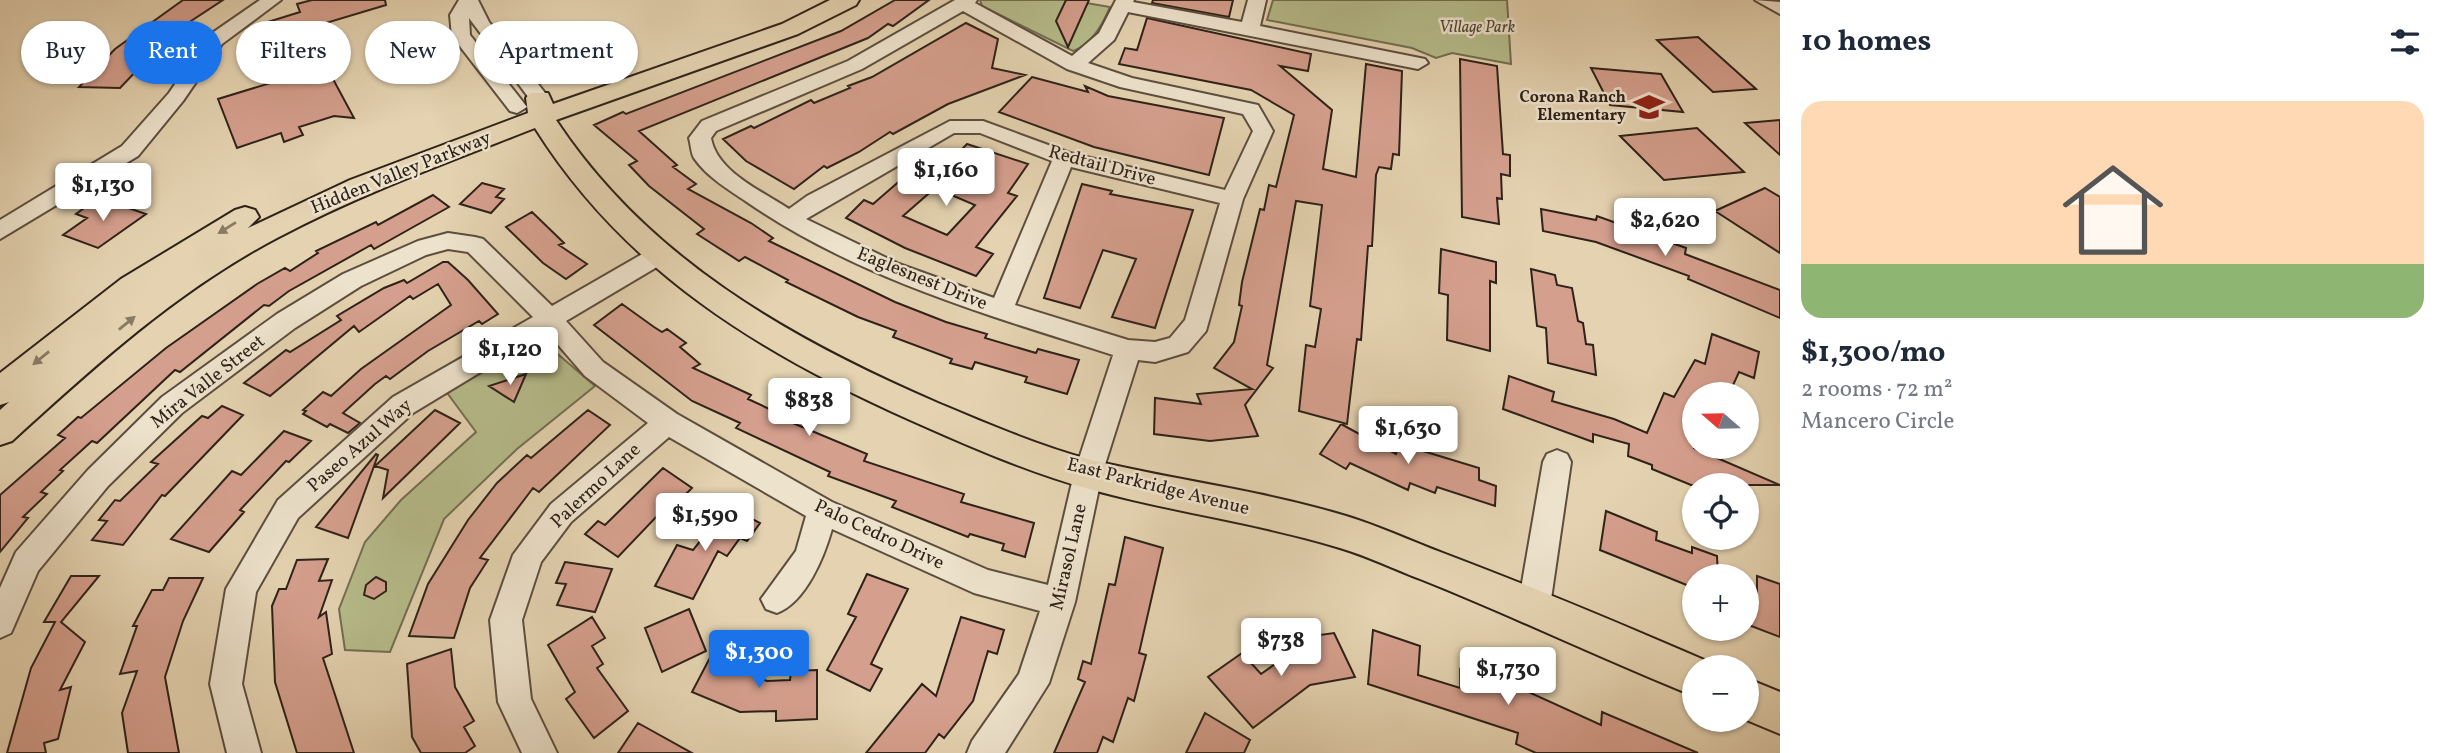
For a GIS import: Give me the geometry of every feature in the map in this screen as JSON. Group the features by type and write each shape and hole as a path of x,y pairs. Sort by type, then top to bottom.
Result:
{"main road":[{"name":"Hidden Valley Parkway","path":"0,430 156,300 264,232 532,107 773,17 808,0"},
{"name":"Hidden Valley Parkway","path":"0,392 132,287 246,216 347,169 532,107 790,29 848,0"},
{"name":"East Parkridge Avenue","path":"532,107 563,151 609,205 659,255 744,320 864,385 975,434 1088,474 1343,532 1534,606 1682,671"},
{"path":"1759,704 1780,713"}],"street":[{"path":"0,231 130,151 176,97 215,40 272,0"},
{"path":"469,0 459,15 461,36 532,107"},
{"path":"1251,29 1257,0"},
{"path":"1764,0 1780,9"},
{"path":"700,138 709,126 727,116 855,65 966,2 1074,65 1127,83 1251,109 1264,131 1232,199 1197,324 1180,345"},
{"path":"1074,65 1107,36 1124,3 1419,63"},
{"name":"Redtail Drive","path":"789,220 815,201 950,127 983,127 1064,158 1232,199"},
{"name":"Eaglesnest Drive","path":"700,138 703,155 725,177 789,220 891,270 1001,310 1128,349 1155,352 1180,345"},
{"path":"1001,310 1064,158"},
{"name":"Palo Cedro Drive","path":"448,241 475,245 549,318 594,369 667,422 822,511 985,583 1059,603"},
{"name":"Mira Valle Street","path":"0,623 27,562 98,478 172,405 286,321 352,279 418,249 448,241"},
{"name":"Paseo Azul Way","path":"244,753 226,684 242,589 288,509 403,405 659,255"},
{"name":"Mirasol Lane","path":"984,753 1033,683 1059,603 1088,474 1128,349"},
{"name":"Palermo Lane","path":"540,753 515,702 506,620 528,555 561,513 667,422"},
{"path":"1534,606 1557,462"},
{"path":"777,599 809,557 822,511"}],"green space":[{"path":"980,0 1069,0 1110,7 1091,39 1073,51 982,6"},
{"name":"Village Park","path":"1273,0 1507,0 1511,64 1452,53 1436,58 1412,48 1267,20"},
{"path":"539,338 595,386 517,449 444,519 390,652 345,650 339,609 365,542 401,500 476,432 445,390"}],"building":[{"path":"183,0 223,0 191,21 154,21"},
{"path":"312,0 385,0 386,5 332,21 271,21 300,12 297,4"},
{"path":"895,0 929,0 893,26 888,24 868,38 639,131 677,165 673,167 696,184 688,189 751,223 773,238 769,241 895,302 946,322 987,334 985,338 1036,353 1038,349 1079,360 1067,394 1025,382 1027,377 975,362 972,369 950,363 952,359 893,337 896,331 858,317 786,282 788,280 745,257 739,261 697,234 704,229 649,186 629,165 637,161 594,125 841,31"},
{"path":"1066,0 1089,0 1068,47 1056,21"},
{"path":"1153,0 1233,0 1229,17 1152,3"},
{"path":"1147,18 1311,54 1308,71 1280,66 1332,110 1323,169 1356,177 1366,64 1402,71 1399,155 1393,154 1391,169 1379,167 1376,175 1372,246 1368,246 1361,340 1357,339 1347,424 1299,411 1306,345 1315,347 1321,309 1310,306 1322,205 1296,201 1267,365 1273,368 1245,405 1258,436 1210,441 1154,434 1155,398 1201,404 1197,394 1252,389 1214,368 1234,342 1242,306 1239,305 1242,282 1260,209 1264,210 1269,185 1276,187 1294,115 1251,90 1119,64 1125,48 1137,50"},
{"path":"966,23 998,39 992,68 1025,75 948,104 893,134 890,132 859,152 827,168 824,166 794,189 746,161 723,139 751,126 754,128 811,100 814,103 850,88 848,86 872,77"},
{"path":"1698,37 1756,89 1713,92 1657,40"},
{"path":"124,43 124,84 120,88 79,87 82,84 110,84 110,54"},
{"path":"1460,59 1497,66 1503,154 1510,155 1510,176 1501,174 1502,199 1497,198 1499,224 1462,217"},
{"path":"1591,68 1661,74 1683,112 1610,105"},
{"path":"1032,77 1088,92 1085,86 1108,96 1224,118 1209,175 1094,147 999,112"},
{"path":"267,84 336,84 354,118 334,116 299,127 303,135 284,142 281,133 237,148 218,99"},
{"path":"1780,120 1780,155 1745,123"},
{"path":"1697,128 1744,172 1664,180 1620,136"},
{"path":"967,144 1028,164 1008,193 1017,196 976,247 993,254 976,276 905,248 846,218 864,200 873,204 903,178 909,182 926,162 944,168","holes":["935,188 975,205 947,235 903,216"]},
{"path":"482,183 504,189 496,197 504,199 491,213 460,204"},
{"path":"1082,184 1112,191 1110,194 1193,210 1155,328 1112,317 1136,259 1103,250 1080,308 1044,298"},
{"path":"1765,188 1780,197 1780,253 1715,211"},
{"path":"433,195 449,207 374,249 371,245 289,291 269,306 264,305 180,372 175,370 97,443 92,441 60,470 63,471 41,492 47,494 23,517 28,518 0,552 0,495 65,438 58,435 78,417 81,418 166,348 257,284 285,268 290,271 318,253 316,251 376,222 378,225"},
{"path":"95,200 146,214 98,248 63,235 87,218 76,214"},
{"path":"1541,209 1596,220 1597,216 1686,248 1685,254 1780,290 1780,318 1688,279 1689,276 1596,242 1543,231"},
{"path":"532,212 564,243 559,245 587,264 566,279 543,263 506,227"},
{"path":"1441,249 1496,262 1496,283 1490,281 1490,351 1447,340 1448,295 1439,293"},
{"path":"443,262 448,262 468,280 498,314 482,324 479,321 428,351 390,379 386,376 375,384 343,413 360,423 348,433 330,424 327,427 303,414 306,411 303,410 323,392 331,396 361,369 451,305 438,284 413,299 410,296 359,332 354,326 270,396 244,383 286,350 290,352 341,320 337,316 384,288 404,280 407,283"},
{"path":"1531,269 1555,275 1557,285 1572,288 1578,321 1583,323 1586,344 1593,345 1596,375 1548,363 1546,328 1537,326"},
{"path":"622,304 662,332 667,329 686,343 680,347 700,364 693,368 751,395 748,399 778,413 776,416 867,454 864,461 964,494 961,502 1034,523 1025,557 1002,550 1004,544 970,534 968,537 892,507 896,501 828,476 830,472 736,428 740,423 692,401 594,325"},
{"path":"1712,334 1759,352 1754,378 1739,372 1734,382 1683,382 1695,360 1705,364"},
{"path":"526,374 514,402 489,386"},
{"path":"1509,376 1554,392 1552,401 1614,419 1647,433 1664,393 1674,397 1682,383 1682,459 1720,459 1752,473 1682,473 1682,481 1628,456 1629,444 1593,434 1593,442 1503,409"},
{"path":"222,406 243,415 165,496 162,495 123,545 92,540 107,521 99,520 115,500 120,501 158,464 151,462 202,416 208,418"},
{"path":"435,410 460,423 383,498 388,470 375,466"},
{"path":"588,410 610,425 539,492 533,488 480,558 488,560 470,588 454,638 409,636 428,584 468,520 497,483 527,455 531,458"},
{"path":"1341,424 1396,454 1401,439 1423,451 1479,468 1479,480 1496,486 1495,506 1437,487 1435,493 1410,483 1408,490 1350,463 1346,469 1320,454"},
{"path":"284,431 311,441 289,462 286,461 240,510 244,512 209,552 171,539 232,471 241,475"},
{"path":"376,454 378,455 348,538 316,527"},
{"path":"663,468 692,488 661,519 657,516 618,557 585,534 598,521 605,525"},
{"path":"1759,476 1780,485 1759,485"},
{"path":"728,506 760,523 747,541 740,538 727,556 718,551 693,599 655,586 677,545 693,550"},
{"path":"1606,511 1657,532 1656,540 1692,553 1692,550 1700,550 1717,556 1717,564 1682,564 1682,583 1600,550"},
{"path":"1125,537 1163,548 1139,653 1146,655 1134,701 1128,698 1113,742 1103,737 1097,753 1054,753 1085,682 1078,679 1083,661 1091,664 1109,584 1115,585"},
{"path":"328,559 319,581 332,580 319,617 326,612 332,654 323,658 354,753 297,753 275,682 272,606 279,589 286,589 297,560"},
{"path":"565,562 612,569 595,612 557,605 566,584 556,583"},
{"path":"867,574 908,589 871,664 882,669 870,691 827,670 856,617 848,614"},
{"path":"71,576 99,576 61,622 85,642 60,690 71,687 58,739 44,743 46,753 7,753 31,668 55,622 44,622"},
{"path":"376,577 386,582 386,591 374,599 364,595 366,585"},
{"path":"1759,577 1780,584 1780,637 1759,629"},
{"path":"169,578 203,578 183,621 165,677 179,753 128,753 122,713 137,671 120,674 137,626 133,626 152,590 163,590"},
{"path":"689,609 706,651 662,672 645,628"},
{"path":"592,617 605,638 592,646 603,664 597,668 628,711 594,738 566,699 575,692 548,645"},
{"path":"961,617 1004,630 997,654 988,651 973,701 944,738 939,734 925,753 866,753 922,684 936,696"},
{"path":"1373,630 1420,646 1418,675 1460,688 1460,669 1524,690 1601,725 1602,712 1698,753 1536,753 1516,744 1518,733 1368,684"},
{"path":"1334,633 1355,677 1310,685 1253,728 1208,677 1242,653 1261,674 1278,662 1306,657 1298,638"},
{"path":"451,649 455,687 474,721 464,727 475,746 465,753 421,753 412,737 407,664"},
{"path":"714,650 739,660 735,667 767,681 790,680 791,671 817,670 817,719 776,721 776,711 740,712 692,692"},
{"path":"1205,713 1250,740 1244,753 1186,753"},
{"path":"638,723 692,753 618,753"}],"place":[{"name":"Corona Ranch Elementary","path":"1649,107"}]}
